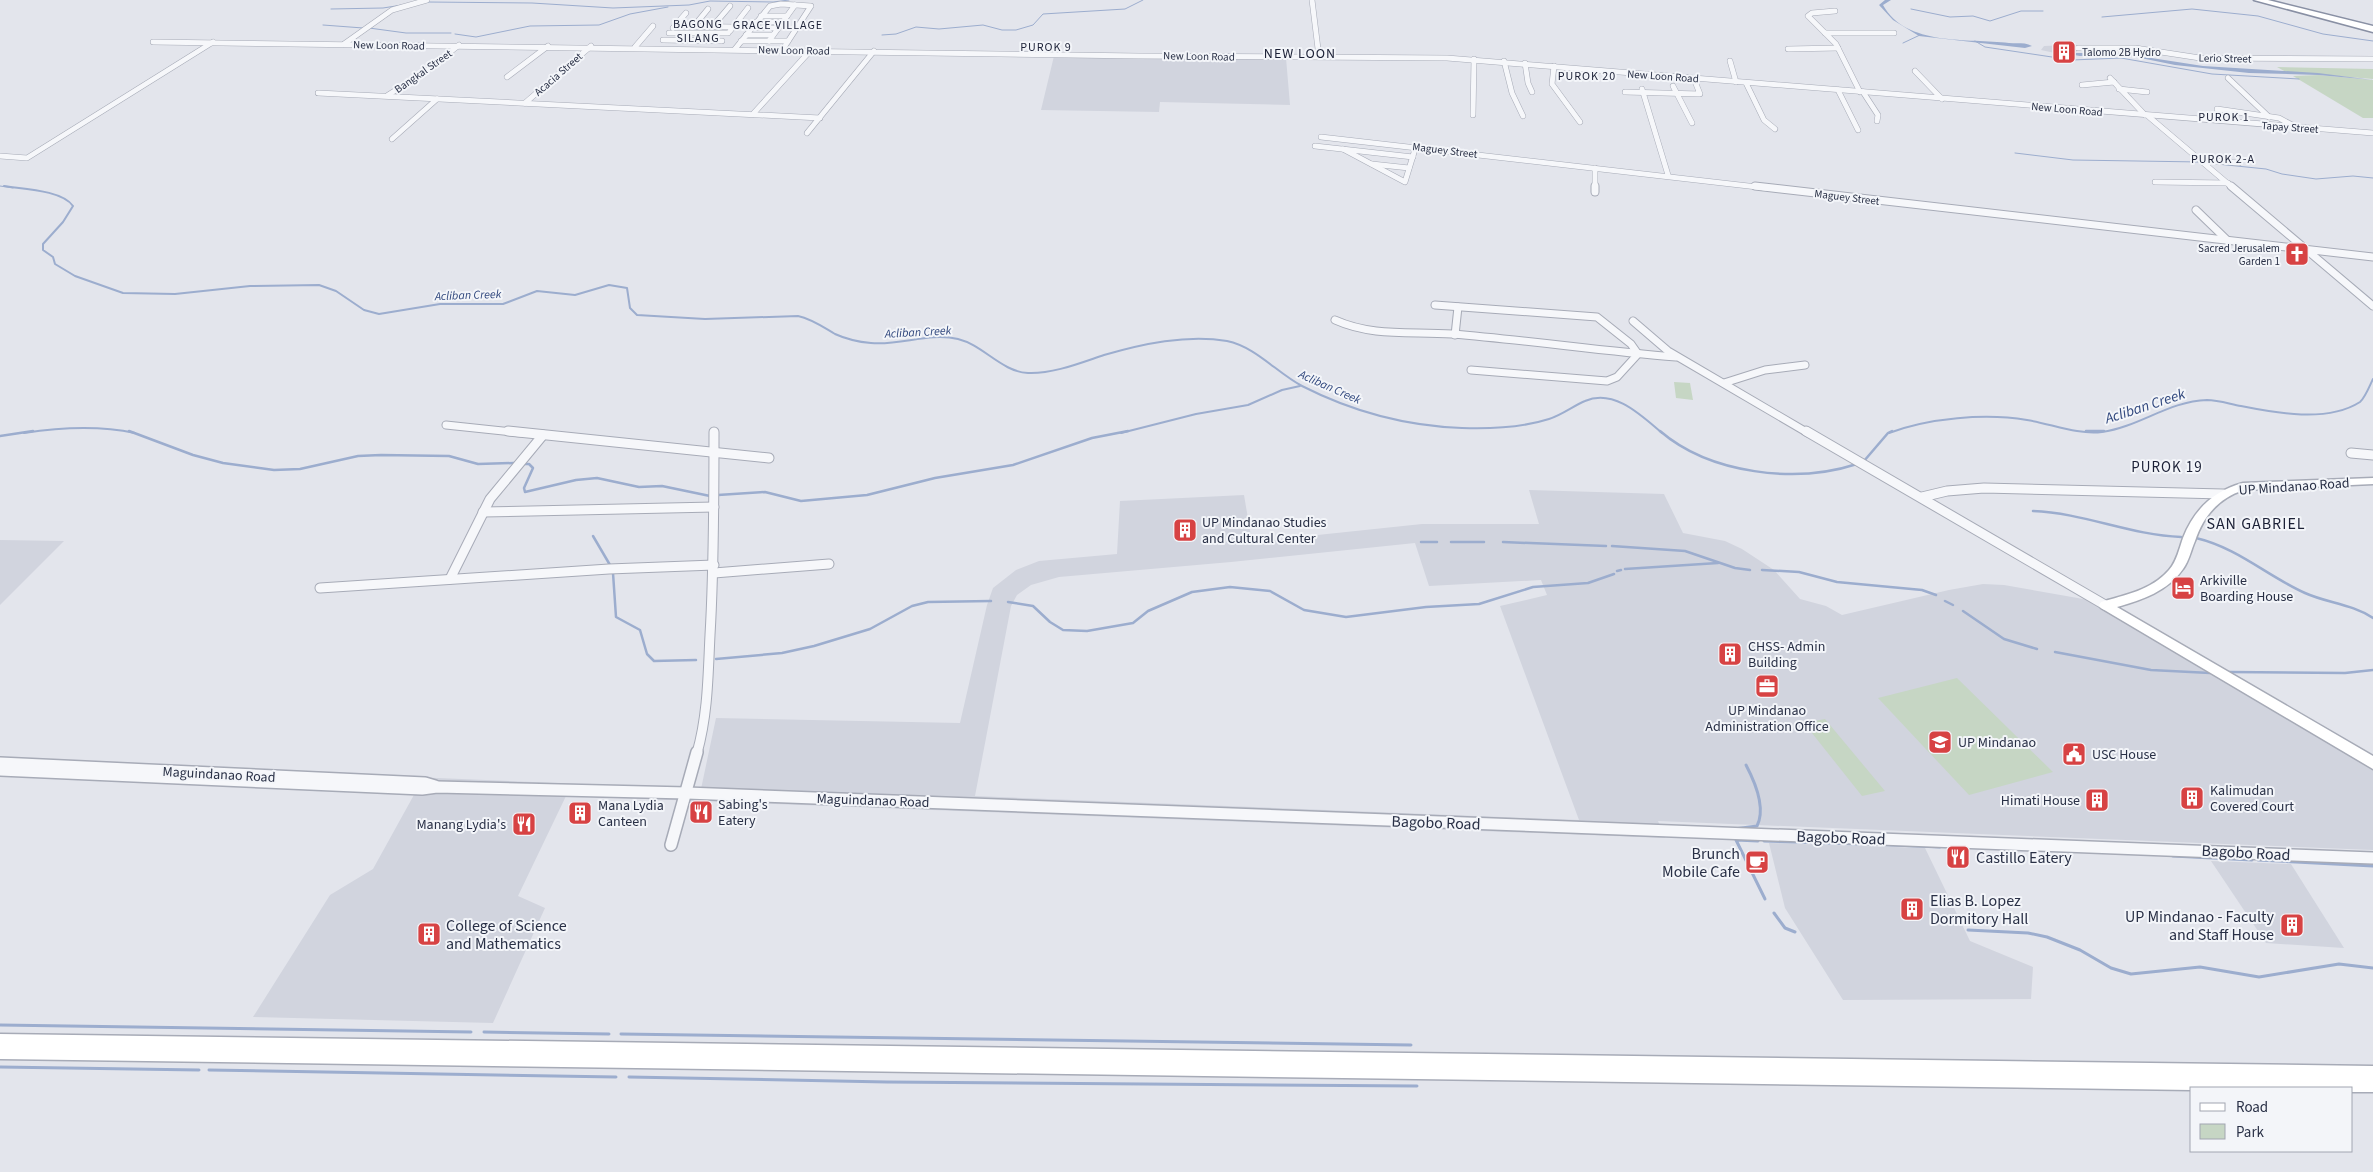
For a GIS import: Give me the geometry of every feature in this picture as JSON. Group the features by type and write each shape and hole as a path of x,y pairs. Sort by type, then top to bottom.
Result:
{"highway":[{"path":"2258,0 2373,29"}],"street":[{"name":"New Loon Road","path":"344,44 392,10 427,0"},
{"path":"1312,0 1319,57"},
{"path":"735,49 765,10 774,4 811,6 783,49"},
{"path":"769,41 795,4"},
{"path":"713,26 730,6"},
{"path":"694,26 708,8"},
{"path":"716,48 748,8"},
{"path":"765,10 791,10"},
{"path":"1835,11 1808,14 1838,48 1862,92 1877,112 1877,121"},
{"path":"657,47 686,13"},
{"path":"761,16 787,16"},
{"path":"756,22 783,22"},
{"path":"635,47 653,26"},
{"path":"676,26 733,27"},
{"path":"751,28 778,28"},
{"path":"670,32 728,33"},
{"path":"1825,33 1894,33"},
{"path":"746,34 774,35"},
{"path":"663,40 722,41"},
{"path":"741,41 788,41"},
{"path":"153,42 344,44"},
{"path":"0,156 27,158 213,42"},
{"name":"New Loon Road","path":"344,44 1474,59 1694,79 2146,115"},
{"name":"Bangkal Street","path":"386,96 418,77 459,45"},
{"path":"507,77 548,46"},
{"name":"Acacia Street","path":"525,103 591,46"},
{"path":"1788,49 1838,48"},
{"name":"Lerio Street","path":"2078,48 2135,48 2200,58 2373,59"},
{"path":"753,114 811,50"},
{"path":"807,133 874,51"},
{"path":"1473,115 1474,59"},
{"path":"1504,61 1510,88 1523,116"},
{"path":"1730,62 1736,82"},
{"path":"1525,63 1528,83 1532,92"},
{"path":"1554,66 1553,88 1580,122"},
{"path":"1915,71 1942,99"},
{"path":"2228,78 2269,117"},
{"path":"1625,92 1700,94 1694,79"},
{"path":"2082,85 2112,80 2118,89 2146,115 2373,306"},
{"path":"1746,83 1764,120 1775,128"},
{"path":"1673,86 1692,123"},
{"path":"2118,89 2147,92"},
{"path":"1838,90 1858,130"},
{"path":"1642,91 1668,176"},
{"path":"318,93 820,118"},
{"path":"392,139 437,99"},
{"path":"2217,109 2282,119 2297,128"},
{"name":"Tapay Street","path":"2146,115 2373,133"},
{"name":"Maguey Street","path":"1321,137 1416,146 2373,257"},
{"path":"1315,146 1413,157"},
{"path":"1343,149 1405,182 1416,146"},
{"path":"2200,160 2239,163"},
{"path":"1368,164 1409,168"},
{"path":"1594,192 1595,168"},
{"path":"2155,182 2228,183"},
{"path":"2196,210 2228,241"},
{"path":"1435,305 1597,317 1632,344 1638,354"},
{"path":"1455,335 1458,307"},
{"path":"1335,320 1353,328 1373,333 1455,335 1680,358"},
{"path":"1633,321 1655,342 1680,358 2113,606 2373,763"},
{"path":"1471,370 1607,381 1617,377 1638,354"},
{"path":"1724,383 1765,370 1805,365"},
{"path":"446,425 769,458"},
{"path":"671,845 704,729 714,569 714,432"},
{"path":"450,580 483,512 506,476 543,435"},
{"path":"2351,454 2373,455"},
{"name":"UP Mindanao Road","path":"2113,606 2154,587 2171,576 2178,567 2199,519 2223,494 2244,487 2373,481"},
{"path":"1922,497 1947,491 1984,488 2140,490 2223,494"},
{"path":"483,512 714,507"},
{"path":"320,588 618,569 714,569 829,564"},
{"name":"Maguindanao Road","path":"0,763 425,783 437,787"},
{"name":"Maguindanao Road","path":"0,770 422,789 437,787 687,793 1309,818"},
{"name":"Bagobo Road","path":"1309,818 2373,858"},
{"path":"0,1042 466,1053"},
{"path":"0,1051 466,1053 1075,1061 2292,1078 2373,1084"},
{"path":"2292,1078 2373,1074"}],"shaded area":[{"path":"2069,45 2078,49 2073,57 2041,50 2044,46"},
{"path":"1054,56 1141,59 1286,58 1290,105 1160,102 1159,112 1041,110"},
{"name":"UP Mindanao","path":"1529,490 1664,494 1683,533 1725,541 1742,549 1774,570 1800,599 1826,606 1842,615 1983,584 2004,585 2089,600 2373,767 2373,850 1658,821 1665,838 566,796 518,896 545,908 493,1023 253,1017 330,895 373,869 415,793 0,760 701,789 716,718 960,723 987,605 993,588 1016,570 1039,561 1117,554 1120,501 1244,495 1252,542 1422,524 1539,524","holes":["1415,543 1429,586 1541,580 1547,595 1500,606 1579,820 975,796 1011,606 1017,595 1031,585 1059,577"]},
{"path":"0,540 64,541 0,605"},
{"path":"1769,843 1925,848 1970,941 2033,967 2031,999 1843,1000 1785,908"},
{"path":"2211,861 2291,864 2344,948 2266,943"}],"green space":[{"path":"2277,67 2373,69 2373,79 2286,72"},
{"path":"2319,75 2373,80 2373,118 2363,118 2293,76"},
{"path":"1674,382 1690,383 1693,400 1676,398"},
{"path":"1957,678 2053,772 1969,795 1878,698"},
{"path":"1825,719 1885,791 1862,796 1804,723"}],"water":[{"path":"1885,0 1891,0 1883,5 1893,18 1907,28 1922,34 1958,40 2032,46 2025,48 1919,36 1893,20 1879,5"},
{"path":"2076,53 2119,53 2203,66 2318,73 2373,80 2319,75 2249,73 2175,65 2126,55 2080,56 2074,55"}],"waterway":[{"path":"426,2 532,3 613,8 689,5 710,1 773,2 789,0"},
{"path":"882,35 896,34 916,27 939,29 983,25 1002,30 1016,30 1033,25 1043,14 1125,9 1143,0"},
{"path":"331,9 383,8 402,5"},
{"path":"455,34 476,37 530,26 599,25 630,14 668,7"},
{"path":"1911,9 1950,17 1973,16 1990,21 2021,11 2043,11"},
{"path":"2102,17 2192,9 2258,16 2323,34 2373,41"},
{"path":"323,25 363,28"},
{"path":"369,28 406,33 451,33"},
{"path":"1903,43 1920,35"},
{"path":"1975,41 1985,47 2072,60 2121,58 2212,74 2299,79"},
{"path":"2015,153 2073,160 2200,162"},
{"path":"2217,164 2266,169 2282,174 2316,179 2353,176 2373,178"},
{"name":"Acliban Creek","path":"0,186 13,188"},
{"name":"Acliban Creek","path":"4,186 51,193 68,201 73,206 63,222 43,244 43,250 53,257 55,264 75,276 123,293 175,294 250,286 319,285 336,291 364,310 379,314 440,304 503,304 537,291 575,295 609,285 627,288 630,308 637,315 705,319 798,316 813,321 839,336 871,343 893,343 947,337 967,342 1010,368 1028,373 1057,370 1104,355 1165,341 1212,339 1238,344 1257,354 1302,386 1340,403 1380,416 1441,427 1506,427 1549,419 1585,401 1606,398 1627,406 1662,433"},
{"name":"Acliban Creek","path":"1889,433 1939,420 1975,417 2027,420 2064,429 2093,433 2129,425 2167,409 2193,401 2207,400 2285,413 2317,414 2347,408 2360,402 2366,395 2373,379"},
{"path":"1121,433 1196,414 1248,405 1282,390 1300,386"},
{"path":"24,433 80,428 121,430 133,433"},
{"path":"0,436 33,431"},
{"path":"129,431 133,433"},
{"path":"718,495 765,492 801,501 867,495 935,478 1013,465 1092,438 1128,431"},
{"name":"Acliban Creek","path":"1660,431 1680,446 1703,457 1728,466 1754,471 1781,474 1808,473 1833,470 1857,464"},
{"name":"Acliban Creek","path":"1864,461 1888,433 1892,431"},
{"name":"Acliban Creek","path":"2086,431 2104,431"},
{"path":"133,433 193,455 223,463 274,470 300,469 358,456 381,455 449,456 478,464 514,463"},
{"path":"523,464 529,464 533,468 524,488 525,492 576,480 597,478 639,487 662,486 710,496"},
{"path":"2033,511 2181,537"},
{"path":"593,536 610,565"},
{"path":"2196,538 2239,555 2305,593 2357,610 2373,618"},
{"path":"1421,542 1437,542"},
{"path":"1451,542 1484,542"},
{"path":"1503,542 1606,546"},
{"path":"1612,546 1685,551 1735,568 1750,570"},
{"path":"1625,569 1718,563"},
{"path":"1617,571 1621,570"},
{"path":"1762,570 1799,572 1837,582 1922,590 1936,595"},
{"path":"613,573 616,617 640,630 647,654 654,661 696,660"},
{"path":"1008,602 1033,606 1050,622 1063,630 1087,631 1133,623 1148,611 1192,592 1230,587 1270,591 1304,610 1346,617 1426,607 1479,604 1533,587 1588,583 1614,574"},
{"path":"716,659 782,653 814,646 870,629 912,606 928,602 991,601"},
{"path":"1945,601 1953,605"},
{"path":"1963,611 2004,639 2037,649"},
{"path":"2055,652 2151,670 2210,673"},
{"path":"2229,672 2345,673 2373,670"},
{"path":"1734,829 1757,826 1759,819 1760,803 1753,779 1746,765"},
{"path":"1758,841 1736,840 1765,899"},
{"path":"1764,841 1858,844"},
{"path":"1869,844 1940,847"},
{"path":"2173,856 2252,860"},
{"path":"2258,860 2373,866"},
{"path":"1774,913 1785,928 1795,932"},
{"path":"1968,930 2028,933 2047,937 2080,950 2111,968 2131,974 2200,967 2259,977 2339,964 2373,968"},
{"path":"0,1025 471,1032"},
{"path":"484,1032 609,1034"},
{"path":"621,1034 1411,1045"},
{"path":"0,1067 199,1070"},
{"path":"209,1070 616,1077"},
{"path":"629,1077 887,1082 1417,1086"}],"place":[{"name":"Talomo 2B Hydro","path":"2064,52"},
{"name":"Sacred Jerusalem Garden 1","path":"2297,254"},
{"name":"UP Mindanao Studies and Cultural Center","path":"1185,530"},
{"name":"Arkiville Boarding House","path":"2183,588"},
{"name":"CHSS- Admin Building","path":"1730,654"},
{"name":"UP Mindanao Administration Office","path":"1767,686"},
{"name":"UP Mindanao","path":"1940,742"},
{"name":"USC House","path":"2074,754"},
{"name":"Kalimudan Covered Court","path":"2192,798"},
{"name":"Himati House","path":"2097,800"},
{"name":"Sabing's Eatery","path":"701,812"},
{"name":"Mana Lydia Canteen","path":"580,813"},
{"name":"Manang Lydia's","path":"524,824"},
{"name":"Castillo Eatery","path":"1958,857"},
{"name":"Brunch Mobile Cafe","path":"1757,862"},
{"name":"Elias B. Lopez Dormitory Hall","path":"1912,909"},
{"name":"UP Mindanao - Faculty and Staff House","path":"2292,925"},
{"name":"College of Science and Mathematics","path":"429,934"}],"district":[{"name":"GRACE VILLAGE","path":"778,25"},
{"name":"BAGONG SILANG","path":"698,31"},
{"name":"PUROK 9","path":"1046,47"},
{"name":"NEW LOON","path":"1300,53"},
{"name":"PUROK 20","path":"1587,76"},
{"name":"PUROK 1","path":"2224,117"},
{"name":"PUROK 2-A","path":"2223,159"},
{"name":"PUROK 19","path":"2167,467"},
{"name":"SAN GABRIEL","path":"2256,523"}]}
